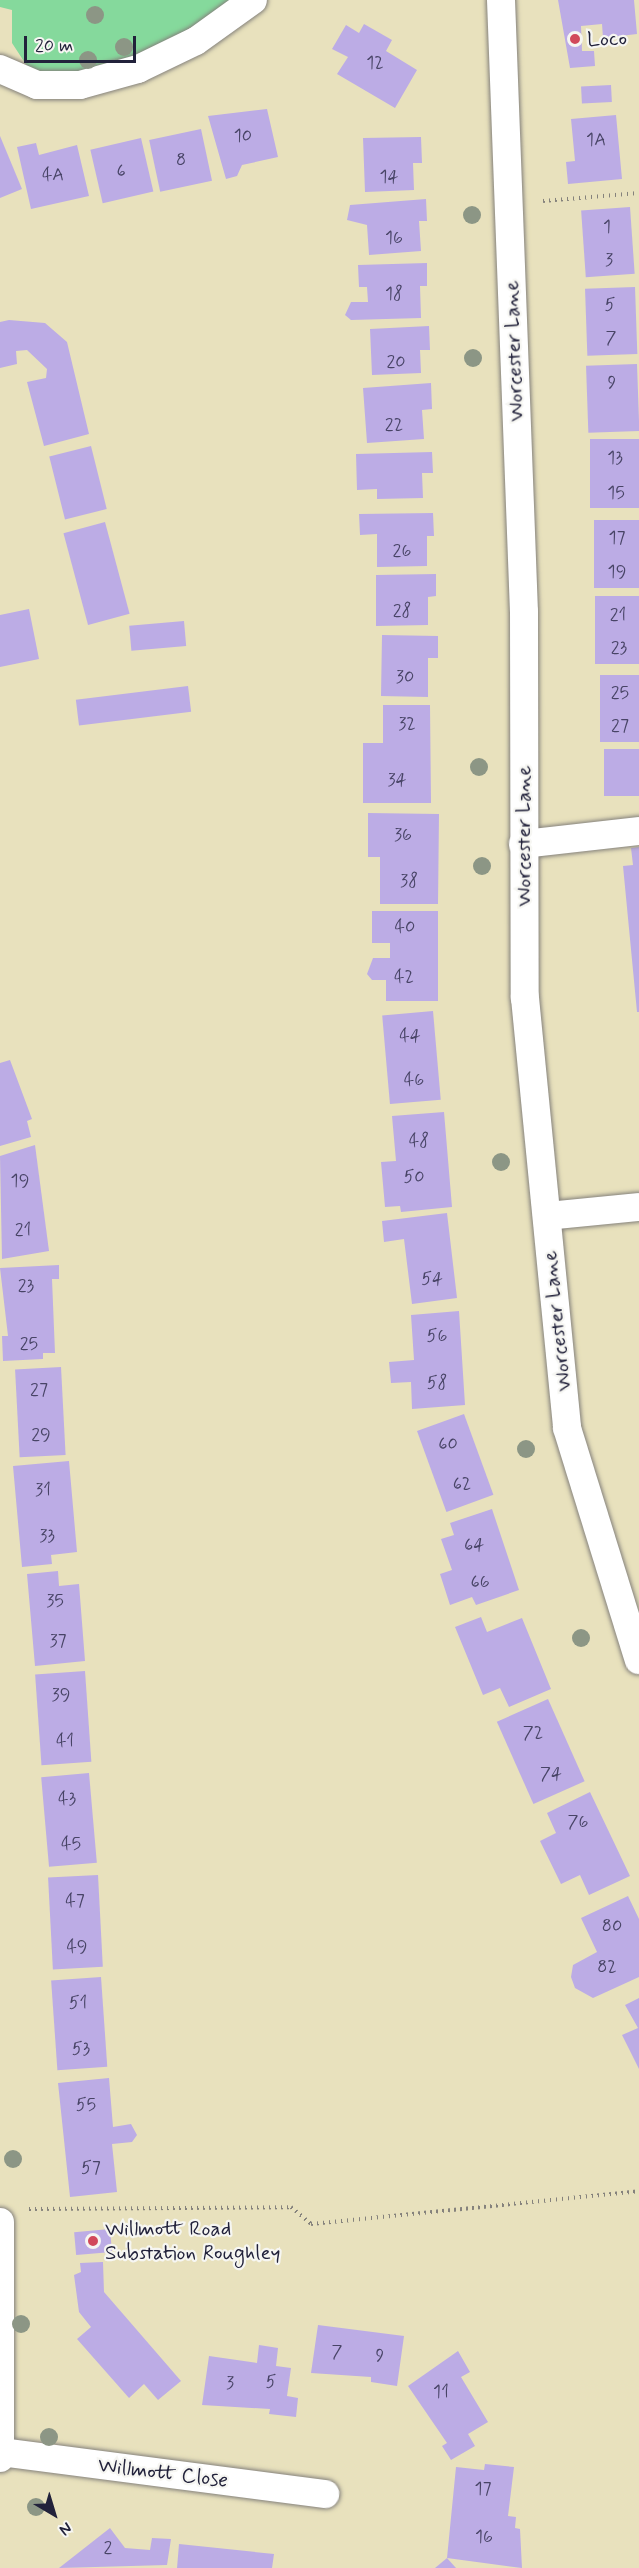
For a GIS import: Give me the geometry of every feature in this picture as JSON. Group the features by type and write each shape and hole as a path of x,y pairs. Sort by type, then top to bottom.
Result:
{"street":[{"path":"0,69 37,85 80,85 138,69 196,41 253,0"},
{"name":"Worcester Lane","path":"501,0 524,612 525,998 567,1428 639,1660"},
{"path":"523,844 639,831"},
{"path":"547,1216 639,1207"},
{"path":"1,2455 12,2216"},
{"name":"Willmott Close","path":"1,2455 325,2494"}],"path":[{"path":"509,204 639,193"},
{"path":"12,2216 291,2207 311,2224 639,2191"}],"green space":[{"path":"0,0 237,0 184,36 77,79 29,69 12,43 12,10 0,7"}],"building":[{"path":"558,0 634,0 637,34 603,38 602,24 581,26 582,51 594,51 595,66 570,68"},
{"path":"364,24 392,40 386,51 417,70 395,108 337,74 348,57 332,49 346,25 359,33"},
{"path":"611,85 612,102 582,104 581,87"},
{"path":"267,109 278,157 242,165 237,176 226,179 208,116"},
{"path":"616,115 622,179 568,184 566,162 575,161 571,119"},
{"path":"201,129 212,181 160,192 149,140"},
{"path":"0,136 22,189 0,198"},
{"path":"421,137 422,163 413,163 414,190 365,192 363,138"},
{"path":"141,138 153,192 103,203 90,150"},
{"path":"36,143 39,155 77,145 89,196 31,209 17,147"},
{"path":"426,199 427,221 419,221 421,251 369,255 367,225 347,220 350,205"},
{"path":"630,207 635,274 586,277 581,210"},
{"path":"427,263 427,286 420,286 421,318 351,320 345,315 351,302 368,302 367,287 359,287 358,265"},
{"path":"635,287 637,354 587,356 585,289"},
{"path":"9,320 45,323 67,342 89,434 44,446 27,382 46,378 47,369 27,350 16,351 17,364 0,368 0,322"},
{"path":"429,326 430,350 420,350 421,373 372,375 370,329"},
{"path":"637,364 639,431 588,433 586,366"},
{"path":"431,383 432,409 422,410 424,439 367,443 363,388"},
{"path":"590,439 639,439 639,508 590,508"},
{"path":"91,446 107,509 65,519 49,456"},
{"path":"432,452 433,473 422,473 423,498 377,499 377,489 357,490 356,454"},
{"path":"433,513 434,536 427,536 427,566 377,567 377,534 360,535 359,514"},
{"path":"594,520 639,520 639,588 594,588"},
{"path":"105,522 130,614 88,625 63,533"},
{"path":"436,574 436,596 428,597 428,625 376,626 376,575"},
{"path":"595,596 639,596 639,664 595,664"},
{"path":"29,609 39,659 0,667 0,615"},
{"path":"184,621 186,646 131,651 129,626"},
{"path":"382,635 438,636 438,658 428,658 428,697 381,696"},
{"path":"600,675 639,675 639,742 600,742"},
{"path":"188,686 191,712 79,726 76,700"},
{"path":"383,705 430,705 431,803 363,803 363,743 383,743"},
{"path":"604,749 639,749 639,796 604,796"},
{"path":"368,813 439,814 438,904 380,904 380,857 368,857"},
{"path":"639,847 639,1012 637,1012 623,866 633,865 631,848"},
{"path":"372,911 438,911 438,1001 386,1001 386,980 372,980 367,974 373,958 390,958 390,943 372,943"},
{"path":"433,1011 441,1100 390,1104 382,1015"},
{"path":"10,1060 32,1119 27,1121 31,1137 0,1146 0,1063"},
{"path":"444,1112 452,1207 401,1212 400,1206 385,1207 381,1162 396,1161 392,1116"},
{"path":"35,1145 49,1251 2,1259 0,1156"},
{"path":"447,1213 457,1298 412,1304 404,1239 384,1242 382,1221"},
{"path":"59,1265 59,1279 52,1279 55,1353 43,1353 43,1359 3,1361 2,1336 8,1336 0,1268"},
{"path":"459,1311 465,1405 412,1409 411,1382 391,1383 389,1362 414,1360 411,1315"},
{"path":"61,1367 66,1455 20,1457 15,1369"},
{"path":"464,1414 493,1495 446,1512 417,1431"},
{"path":"69,1461 77,1552 51,1555 52,1564 22,1567 13,1466"},
{"path":"492,1509 519,1590 476,1605 472,1597 450,1605 440,1574 452,1570 441,1539 454,1535 450,1523"},
{"path":"58,1571 59,1586 79,1584 85,1661 35,1666 27,1574"},
{"path":"481,1617 487,1632 522,1618 551,1689 509,1707 500,1688 483,1695 455,1627"},
{"path":"85,1671 91,1762 41,1765 35,1674"},
{"path":"548,1699 585,1781 533,1804 497,1722"},
{"path":"89,1773 97,1863 49,1867 41,1777"},
{"path":"590,1792 630,1876 589,1895 580,1875 561,1884 540,1841 556,1833 547,1813"},
{"path":"98,1875 103,1967 53,1969 48,1878"},
{"path":"628,1896 639,1919 639,1977 593,1998 575,1988 571,1977 573,1965 597,1952 581,1918"},
{"path":"101,1977 107,2067 57,2070 51,1980"},
{"path":"639,1998 639,2069 622,2035 638,2028 625,2005"},
{"path":"109,2078 113,2127 131,2124 137,2135 132,2142 112,2144 117,2192 70,2197 58,2083"},
{"name":"Willmott Road Substation Roughley","path":"110,2229 112,2252 76,2255 74,2232"},
{"path":"103,2262 104,2292 181,2381 158,2400 144,2384 129,2398 77,2339 91,2327 79,2312 74,2275 81,2272 80,2263"},
{"path":"318,2325 404,2336 397,2386 371,2382 371,2377 311,2373"},
{"path":"259,2345 278,2348 276,2366 291,2368 287,2396 298,2398 296,2417 269,2414 270,2409 202,2405 209,2356 257,2363"},
{"path":"458,2351 470,2372 461,2377 488,2422 468,2434 475,2446 451,2460 442,2446 447,2443 408,2386"},
{"path":"485,2464 514,2467 508,2516 516,2517 515,2528 520,2529 522,2568 447,2558 456,2467 484,2470"},
{"path":"110,2528 125,2548 150,2550 152,2538 171,2539 167,2565 59,2568"},
{"path":"179,2544 274,2554 272,2568 177,2568"},
{"path":"447,2558 456,2568 435,2568"}],"place":[{"name":"Loco","path":"575,39"},
{"name":"Willmott Road Substation Roughley","path":"93,2241"}]}
